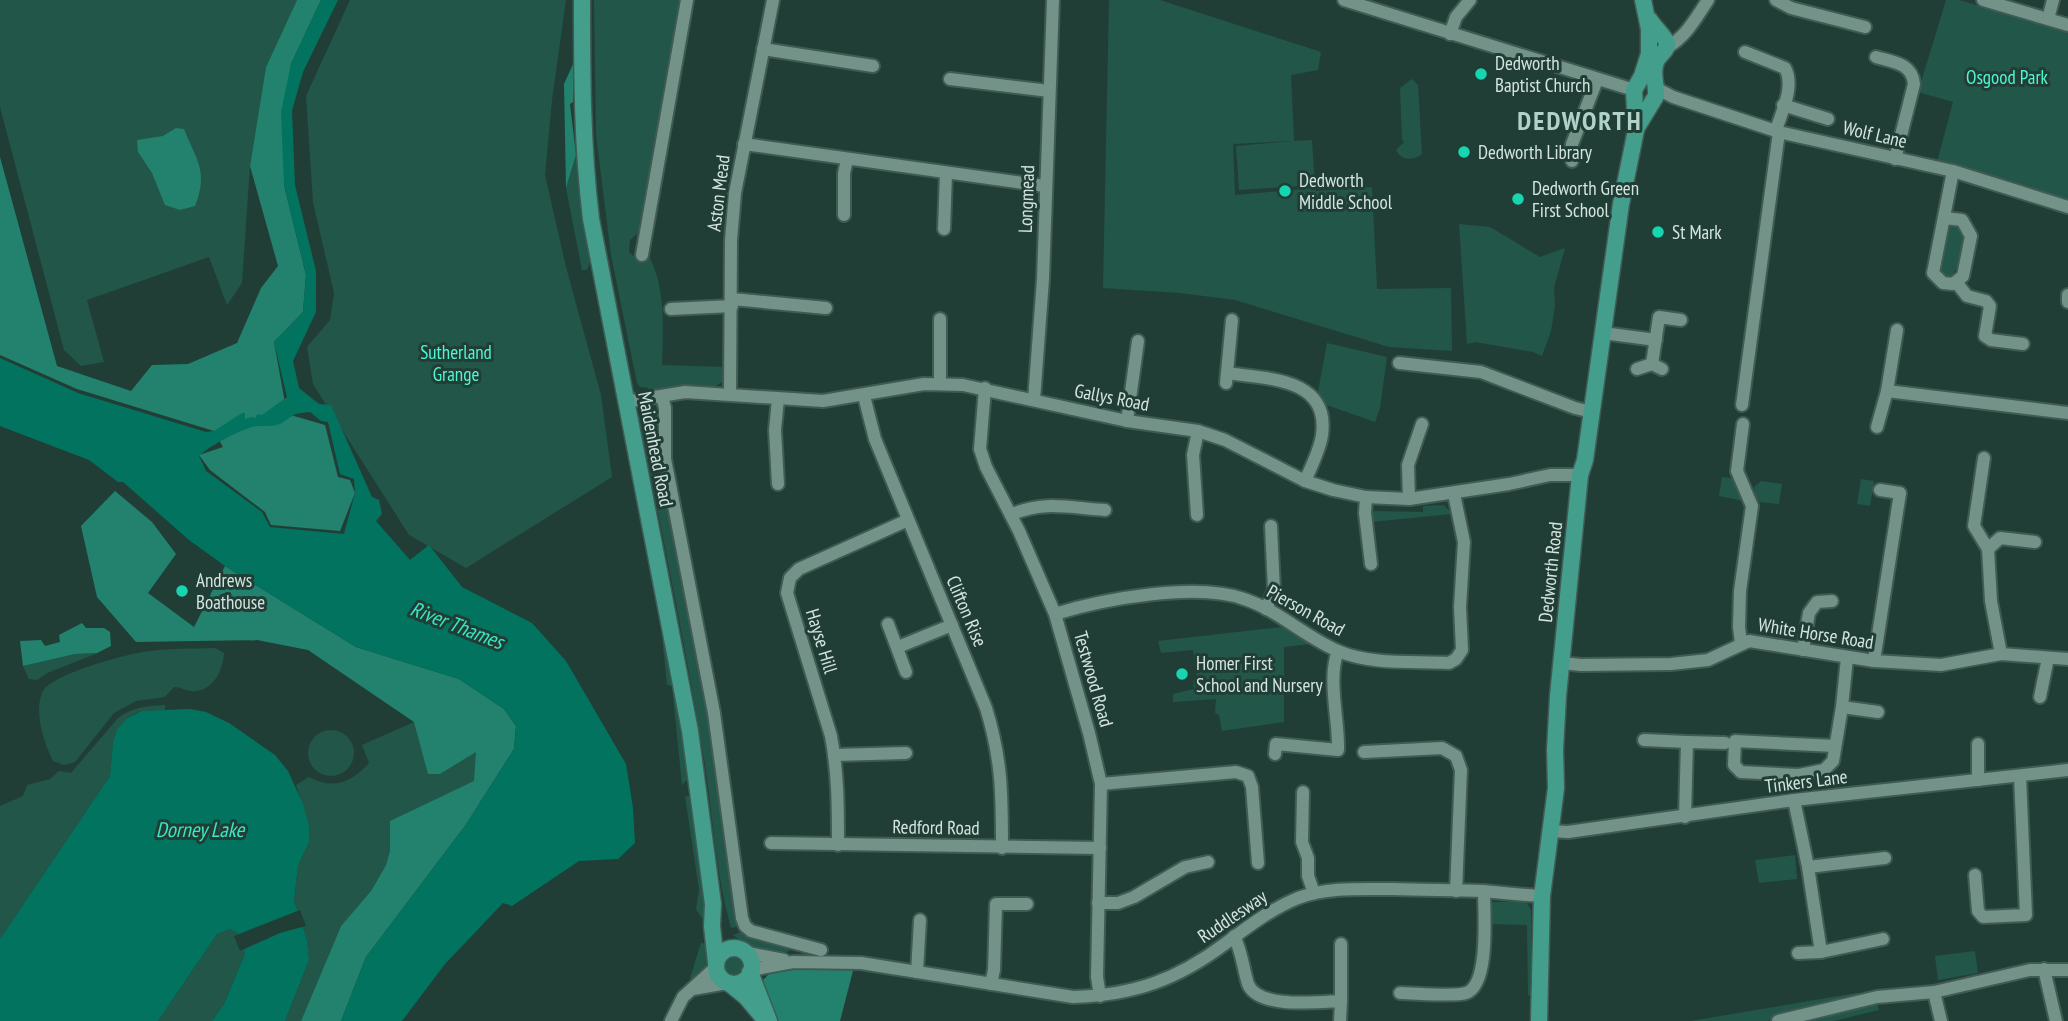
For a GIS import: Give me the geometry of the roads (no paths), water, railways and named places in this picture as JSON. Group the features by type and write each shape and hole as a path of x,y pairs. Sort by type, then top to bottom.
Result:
{"main road":[{"name":"Maidenhead Road","path":"583,0 584,163 598,259 696,764 713,904 716,965"},
{"name":"Dedworth Road","path":"1539,1021 1542,896 1556,788 1555,750 1580,475 1592,412 1621,204 1658,43 1645,7"},
{"name":"Maidenhead Road","path":"713,904 724,930 742,951"},
{"path":"726,951 742,951 750,960 750,971 767,1021 746,997 719,976 716,965 719,957 726,951"},
{"path":"728,983 744,981 750,971"}],"street":[{"path":"641,250 687,0"},
{"name":"Aston Mead","path":"730,394 732,229 735,194 773,0"},
{"name":"Longmead","path":"1034,400 1043,279 1053,0"},
{"name":"Wolf Lane","path":"1344,0 1597,80 1673,97 1778,131 1953,171 2068,207"},
{"path":"1450,34 1456,17 1470,0"},
{"path":"1658,43 1683,35 1708,0"},
{"path":"1776,0 1791,8 1865,27"},
{"path":"1983,0 2068,26"},
{"path":"2048,19 2053,0"},
{"path":"764,49 873,66"},
{"path":"1742,405 1778,131 1789,87 1785,68 1745,52"},
{"path":"1876,57 1908,67 1913,74 1914,84 1895,159"},
{"path":"950,78 1049,91"},
{"path":"1572,161 1572,144 1597,80"},
{"path":"1783,105 1828,119"},
{"path":"744,144 1045,186"},
{"path":"844,215 844,173 847,160"},
{"path":"1945,218 1962,220 1971,236 1963,276 1953,284 1943,283 1933,273 1953,171"},
{"path":"944,230 946,173"},
{"path":"1956,282 1967,296 1986,301 1990,306 1985,336 1991,340 2023,344"},
{"path":"2068,295 2068,302"},
{"path":"679,311 732,303 826,308"},
{"path":"1637,369 1657,366 1659,317 1681,320"},
{"path":"940,319 940,383"},
{"path":"1233,329 1226,378 1296,384 1315,399 1322,417 1322,436 1305,481"},
{"path":"1877,427 1887,391 1897,330"},
{"path":"1603,333 1656,340"},
{"path":"1127,421 1138,341"},
{"path":"1399,363 1481,372 1574,408 1592,412"},
{"name":"Gallys Road","path":"625,402 685,392 823,401 940,383 985,388 1127,421 1198,431 1225,440 1305,481 1366,497 1409,499 1454,494 1550,475 1580,475"},
{"name":"Testwood Road","path":"985,388 980,449 1055,614 1101,784 1097,977 1100,996"},
{"path":"1887,391 2068,412"},
{"name":"Maidenhead Road","path":"662,396 665,408 665,459 714,713 742,918 751,931 821,950"},
{"name":"Clifton Rise","path":"864,396 874,439 986,708 997,742 1002,780 1002,848"},
{"path":"778,399 775,430 778,484"},
{"path":"1409,499 1408,465 1421,424"},
{"path":"1741,643 1741,591 1752,506 1737,471 1743,424"},
{"path":"1197,515 1193,454 1198,431"},
{"path":"1983,458 1974,526 1988,549 1991,601 2001,654"},
{"path":"1874,661 1900,493 1880,490"},
{"name":"Pierson Road","path":"1055,614 1091,603 1146,595 1205,592 1244,598 1338,651 1362,658 1449,663 1456,659 1462,650 1460,607 1464,542 1454,494"},
{"path":"1366,497 1365,513 1371,564"},
{"path":"1011,515 1039,505 1098,507"},
{"name":"Hayse Hill","path":"838,845 838,781 831,736 787,593 790,578 799,569 908,520"},
{"path":"1266,609 1274,590 1271,526"},
{"path":"1988,549 2000,538 2035,542"},
{"path":"1802,650 1809,613 1817,602 1832,601"},
{"path":"888,624 906,672"},
{"path":"898,648 951,625"},
{"name":"White Horse Road","path":"1562,663 1671,664 1708,660 1749,641 1847,658 1941,665 2001,654 2068,659"},
{"path":"1275,754 1276,744 1338,750 1334,726 1333,663 1338,651"},
{"path":"1835,746 1735,741 1734,765 1741,772 1799,775 1824,770 1832,761 1835,746 1842,707 1847,658"},
{"path":"2040,697 2048,658"},
{"path":"1842,707 1878,712"},
{"path":"1644,740 1725,743"},
{"path":"1685,817 1687,742"},
{"path":"1978,744 1978,780"},
{"path":"1370,754 1442,748 1455,756 1461,770 1456,891"},
{"path":"834,755 902,750"},
{"name":"Tinkers Lane","path":"1550,831 1568,832 1794,800 2068,770"},
{"path":"1101,784 1236,772 1248,776 1252,787 1258,863"},
{"path":"1975,875 1978,911 1983,917 2026,915 2021,776"},
{"path":"1303,792 1296,807 1302,842 1308,858 1308,876 1314,893"},
{"path":"1794,800 1821,951"},
{"name":"Redford Road","path":"771,843 1100,848"},
{"path":"1808,867 1885,858"},
{"path":"1098,903 1118,903 1134,897 1185,867 1204,865"},
{"name":"Ruddlesway","path":"750,971 793,962 861,962 1073,997 1100,996 1131,991 1184,972 1267,914 1314,893 1365,889 1485,891 1542,896"},
{"path":"1405,990 1465,994 1477,985 1482,972 1485,891"},
{"path":"991,984 994,970 991,930 996,904 1027,904"},
{"path":"917,972 923,926"},
{"path":"1234,936 1241,951 1249,985 1256,995 1269,1000 1340,1001"},
{"path":"1798,953 1883,939"},
{"path":"793,962 794,943"},
{"path":"1338,950 1340,1021"},
{"name":"Ruddlesway","path":"742,951 793,962"},
{"path":"671,1021 677,1007 716,965"},
{"path":"1778,1021 1877,997 1934,992 2030,970 2068,970"},
{"path":"2044,970 2056,1021"},
{"path":"691,990 728,983"},
{"path":"1934,992 1941,1021"}],"water":[{"name":"River Thames","path":"321,0 338,0 303,72 292,111 295,185 316,271 316,312 293,361 299,388 319,404 331,405 372,497 379,500 382,514 376,521 410,560 429,545 462,587 532,623 566,661 626,764 633,808 635,843 618,859 579,861 512,906 503,903 445,964 402,1021 341,1021 366,957 465,826 514,749 516,726 504,709 459,679 356,647 225,566 189,540 123,482 118,482 89,460 0,426 0,358 78,393 206,432 214,431 242,413 245,413 245,419 256,418 257,414 262,415 287,397 274,342 303,312 306,275 284,185 281,112 291,64","holes":["310,412 321,421 328,422 340,474 354,479 355,493 344,534 270,527 262,512 206,471 199,456 216,443 239,432 252,427 277,425 295,414"]},
{"name":"Dorney Lake","path":"190,709 206,712 229,723 275,755 288,771 303,804 309,826 309,842 298,866 294,901 307,940 309,960 285,1021 212,1021 224,1004 245,954 237,933 230,929 217,934 158,1021 0,1021 0,939 110,776 113,742 118,728 141,711"}],"place":[{"name":"Dedworth Baptist Church","path":"1481,74"},
{"name":"Dedworth Library","path":"1464,152"},
{"name":"Dedworth Middle School","path":"1285,191"},
{"name":"Dedworth Green First School","path":"1518,199"},
{"name":"St Mark","path":"1658,232"},
{"name":"Andrews Boathouse","path":"182,591"},
{"name":"Homer First School and Nursery","path":"1182,674"}],"district":[{"name":"DEDWORTH","path":"1580,120"}],"park label":[{"name":"Osgood Park","path":"2007,77"},
{"name":"Sutherland Grange","path":"456,363"}]}
